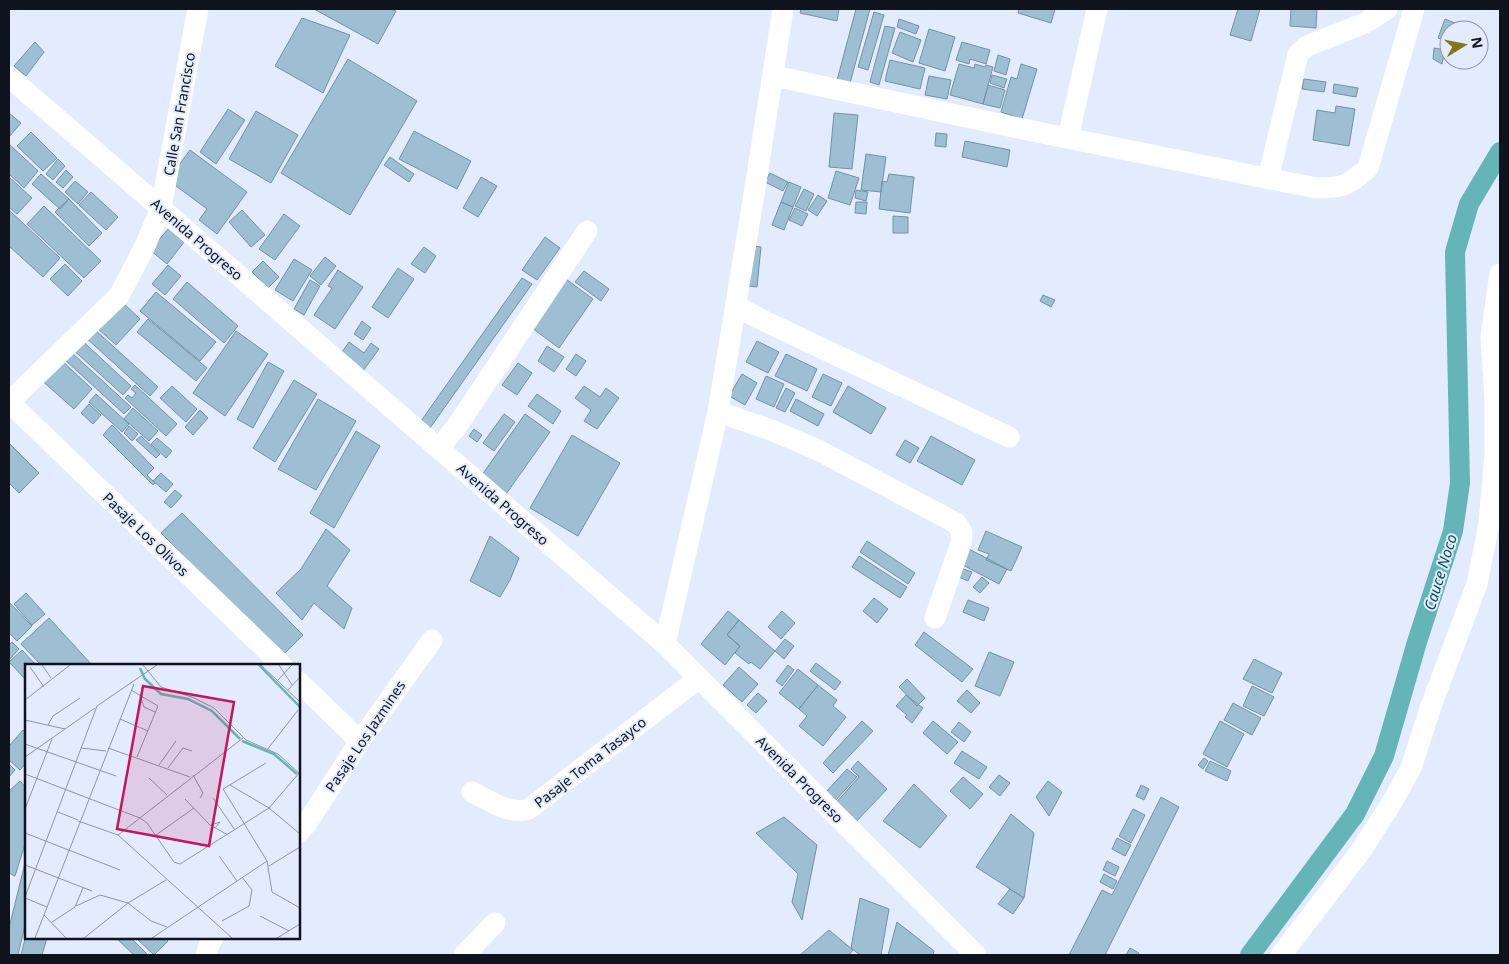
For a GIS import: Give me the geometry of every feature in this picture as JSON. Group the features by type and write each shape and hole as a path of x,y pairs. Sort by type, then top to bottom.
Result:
{"street":[{"name":"Calle San Francisco","path":"9,402 119,296 145,246 161,208 198,9"},
{"path":"666,644 718,412 784,9"},
{"path":"1068,138 1097,9"},
{"path":"1268,179 1298,54 1307,46 1365,23 1386,9"},
{"path":"774,76 1268,179 1316,188 1338,188 1353,181 1368,168 1414,9"},
{"name":"Avenida Progreso","path":"9,77 666,644 976,955"},
{"path":"439,448 457,426 587,231"},
{"path":"1281,955 1360,852 1391,804 1411,768 1430,706 1476,584 1489,524 1495,452 1495,399 1490,337 1500,274"},
{"path":"736,306 1009,437"},
{"name":"Pasaje Los Olivos","path":"9,402 281,664"},
{"path":"718,412 771,430 818,450 956,523 962,532 961,543 935,618"},
{"name":"Pasaje Los Jazmines","path":"300,831 360,741 432,640"},
{"name":"Pasaje Toma Tasayco","path":"472,792 508,809 519,812 529,809 699,678"},
{"path":"300,683 360,741"},
{"path":"464,955 495,924"}],"building":[{"path":"314,9 391,9 396,11 378,44"},
{"path":"801,9 839,9 837,21 800,13"},
{"path":"856,9 870,9 849,87 836,84"},
{"path":"1019,9 1055,9 1051,23 1018,13"},
{"path":"1238,9 1260,9 1251,41 1230,35"},
{"path":"1291,9 1317,9 1316,28 1290,26"},
{"path":"874,12 884,15 868,70 858,67"},
{"path":"302,18 350,35 323,93 275,66"},
{"path":"899,19 919,26 916,34 897,27"},
{"path":"885,26 895,28 879,85 870,82"},
{"path":"929,29 955,37 945,71 919,63"},
{"path":"900,32 921,40 913,62 892,53"},
{"path":"35,42 44,52 26,76 14,66"},
{"path":"962,42 990,50 986,64 970,59 969,64 956,60"},
{"path":"1434,48 1439,49 1439,62 1433,59"},
{"path":"998,55 1010,59 1006,75 994,71"},
{"path":"348,59 417,101 350,215 281,173"},
{"path":"890,60 925,68 920,89 885,81"},
{"path":"959,64 974,68 975,64 993,67 983,104 950,95"},
{"path":"1021,64 1037,69 1022,119 1001,112 1011,77 1017,79"},
{"path":"992,75 1007,79 1004,88 990,83"},
{"path":"929,76 951,80 947,99 925,95"},
{"path":"1304,79 1326,82 1324,92 1302,89"},
{"path":"1334,84 1358,88 1356,97 1333,93"},
{"path":"988,85 1005,90 1000,108 983,104"},
{"path":"1336,106 1355,109 1349,146 1313,140 1317,110 1335,113"},
{"path":"228,109 245,120 216,164 200,152"},
{"path":"256,111 298,135 271,183 229,159"},
{"path":"9,113 21,123 9,137"},
{"path":"834,113 858,115 852,169 829,167"},
{"path":"414,131 471,161 457,189 399,159"},
{"path":"31,132 57,158 43,171 17,146"},
{"path":"936,133 947,134 946,147 935,146"},
{"path":"965,141 1010,150 1007,167 962,157"},
{"path":"9,144 38,171 24,188 9,174"},
{"path":"190,150 247,192 217,234 199,220 207,209 168,180"},
{"path":"866,154 886,157 881,192 861,190"},
{"path":"390,157 414,174 409,182 384,165"},
{"path":"58,159 65,166 53,180 46,174"},
{"path":"66,170 73,177 63,188 56,182"},
{"path":"836,171 859,178 850,205 828,198"},
{"path":"770,173 788,182 783,191 765,182"},
{"path":"41,174 69,199 60,209 32,184"},
{"path":"889,174 914,177 910,213 879,209 882,181 887,182"},
{"path":"9,177 32,198 17,214 9,207"},
{"path":"481,177 497,186 478,217 463,208"},
{"path":"75,181 88,192 78,204 65,192"},
{"path":"789,182 801,187 793,207 781,202"},
{"path":"804,189 814,194 806,211 795,206"},
{"path":"856,190 868,192 866,201 855,198"},
{"path":"91,192 118,217 106,230 79,205"},
{"path":"818,195 827,201 817,216 808,210"},
{"path":"69,199 102,233 89,246 55,212"},
{"path":"781,202 793,207 784,230 772,225"},
{"path":"856,202 867,202 866,214 855,213"},
{"path":"44,206 101,261 84,278 27,224"},
{"path":"795,208 808,214 802,226 789,220"},
{"path":"9,210 60,258 43,277 9,246"},
{"path":"242,210 265,235 251,247 229,222"},
{"path":"284,214 300,226 275,260 259,249"},
{"path":"893,216 908,217 908,233 893,233"},
{"path":"169,228 185,241 167,264 150,250"},
{"path":"545,237 560,248 537,280 522,270"},
{"path":"753,246 761,247 757,287 749,286"},
{"path":"424,247 436,256 425,273 411,264"},
{"path":"325,257 336,266 321,285 310,276"},
{"path":"294,259 312,270 293,301 275,290"},
{"path":"263,261 279,277 268,288 252,272"},
{"path":"65,264 82,281 68,296 50,279"},
{"path":"168,265 181,276 165,295 152,284"},
{"path":"398,268 414,279 388,318 372,307"},
{"path":"338,270 363,287 335,329 314,315 332,288 328,286"},
{"path":"584,271 609,289 601,301 575,282"},
{"path":"522,278 532,284 430,428 421,421"},
{"path":"566,279 593,299 559,348 532,328"},
{"path":"310,280 320,286 304,315 294,309"},
{"path":"187,282 238,326 224,343 173,299"},
{"path":"156,292 216,342 200,361 140,311"},
{"path":"1043,295 1055,300 1051,307 1040,301"},
{"path":"120,300 140,319 116,345 96,327"},
{"path":"148,319 207,368 196,381 137,332"},
{"path":"362,321 371,328 363,340 354,334"},
{"path":"92,327 158,387 150,396 84,336"},
{"path":"236,331 268,354 225,416 193,393"},
{"path":"77,336 131,386 123,395 69,346"},
{"path":"757,341 779,352 768,373 746,362"},
{"path":"349,342 364,353 371,343 379,349 363,371 340,355"},
{"path":"547,346 564,357 554,372 538,361"},
{"path":"71,352 131,407 124,414 64,359"},
{"path":"576,354 586,361 576,376 566,369"},
{"path":"786,354 817,369 807,391 775,376"},
{"path":"58,357 92,389 74,409 39,378"},
{"path":"268,362 284,371 253,428 237,419"},
{"path":"518,363 532,373 517,395 502,385"},
{"path":"742,374 757,383 745,405 729,396"},
{"path":"823,374 842,383 831,406 812,397"},
{"path":"766,376 784,384 774,407 756,399"},
{"path":"294,380 317,394 275,462 253,448"},
{"path":"135,385 177,424 166,436 125,398 128,395 132,398 136,393 131,389"},
{"path":"172,386 197,409 186,422 160,398"},
{"path":"584,386 600,397 606,388 619,398 597,429 584,421 591,410 575,398"},
{"path":"848,386 886,408 871,434 833,412"},
{"path":"786,388 795,393 785,412 776,408"},
{"path":"96,394 129,424 122,432 89,402"},
{"path":"537,394 561,411 553,424 528,406"},
{"path":"318,399 356,421 316,490 278,469"},
{"path":"796,399 824,414 818,426 790,411"},
{"path":"89,404 101,415 93,424 81,413"},
{"path":"133,408 158,431 149,441 124,419"},
{"path":"200,410 208,418 193,435 185,427"},
{"path":"504,414 515,422 494,451 483,443"},
{"path":"525,414 550,432 504,497 479,479"},
{"path":"112,425 154,468 147,475 155,483 153,485 103,435"},
{"path":"129,426 138,434 132,441 124,433"},
{"path":"474,429 482,435 477,442 469,436"},
{"path":"356,431 380,446 334,528 310,513"},
{"path":"572,435 620,463 578,536 530,508"},
{"path":"141,436 160,454 156,458 136,440"},
{"path":"931,436 975,460 962,485 917,461"},
{"path":"157,438 172,451 166,458 151,444"},
{"path":"905,440 919,448 910,463 896,455"},
{"path":"9,443 39,473 19,493 9,483"},
{"path":"161,473 173,484 166,492 153,481"},
{"path":"175,490 182,496 171,508 164,502"},
{"path":"182,513 303,635 283,655 161,533"},
{"path":"326,529 350,550 327,586 352,608 344,629 314,603 302,620 276,593 301,569"},
{"path":"986,531 1022,547 1011,571 986,560 989,554 978,550"},
{"path":"490,536 519,558 510,580 500,597 470,581"},
{"path":"867,541 915,573 908,584 860,552"},
{"path":"967,548 1007,569 999,584 959,563"},
{"path":"859,556 907,587 900,598 852,567"},
{"path":"955,566 972,572 968,581 952,574"},
{"path":"982,577 989,583 980,593 973,587"},
{"path":"26,593 45,614 32,625 14,604"},
{"path":"874,598 888,609 877,623 863,611"},
{"path":"968,600 989,608 984,621 963,612"},
{"path":"9,602 32,626 17,641 9,633"},
{"path":"728,611 739,620 727,635 740,646 725,665 701,644"},
{"path":"782,611 795,623 781,639 768,627"},
{"path":"49,618 91,664 40,664 21,644"},
{"path":"739,620 775,651 760,669 751,662 749,664 735,653 740,646 727,635"},
{"path":"924,632 973,669 962,682 915,645"},
{"path":"785,639 794,646 784,659 775,651"},
{"path":"12,642 19,649 9,660 9,645"},
{"path":"22,650 35,664 25,664 25,679 9,662"},
{"path":"989,652 1014,662 1000,696 975,686"},
{"path":"1254,659 1282,673 1272,693 1243,679"},
{"path":"816,663 841,682 835,690 810,671"},
{"path":"788,665 794,670 782,686 776,681"},
{"path":"739,667 758,684 742,702 723,685"},
{"path":"798,669 818,685 799,709 779,693"},
{"path":"907,679 925,698 917,706 899,687"},
{"path":"818,685 837,700 833,706 846,717 823,746 799,726 807,716 799,709"},
{"path":"1252,686 1274,697 1264,716 1243,706"},
{"path":"967,690 980,703 971,713 957,701"},
{"path":"758,693 767,701 756,713 747,705"},
{"path":"906,695 923,708 912,723 905,717 907,715 896,706"},
{"path":"1233,703 1261,718 1252,735 1224,720"},
{"path":"862,721 873,731 833,773 823,763"},
{"path":"933,721 958,742 947,754 923,733"},
{"path":"1220,721 1244,734 1227,767 1203,754"},
{"path":"959,722 971,732 964,742 951,732"},
{"path":"23,730 25,732 25,764 20,770 9,760 9,746"},
{"path":"962,751 987,767 979,779 954,763"},
{"path":"1204,758 1208,761 1203,769 1198,765"},
{"path":"858,761 887,789 853,825 833,806 859,777 851,769"},
{"path":"1210,761 1231,771 1227,781 1205,771"},
{"path":"9,764 15,770 9,777"},
{"path":"847,769 857,777 835,801 826,792"},
{"path":"999,775 1010,783 1000,796 989,787"},
{"path":"963,777 983,794 970,809 950,791"},
{"path":"20,781 25,787 25,844 15,876 9,873 9,791"},
{"path":"1048,781 1062,792 1049,816 1036,797"},
{"path":"914,784 947,816 920,848 883,821"},
{"path":"1141,785 1149,789 1144,800 1136,796"},
{"path":"1161,797 1179,807 1105,955 1069,955 1102,890 1112,895"},
{"path":"1133,809 1145,815 1131,843 1119,836"},
{"path":"1011,814 1034,833 1024,898 976,867"},
{"path":"784,817 817,845 802,920 792,902 798,874 756,833"},
{"path":"1117,838 1131,845 1125,856 1112,849"},
{"path":"1107,861 1119,867 1115,876 1103,870"},
{"path":"25,863 25,925 18,955 9,955 9,928"},
{"path":"1104,874 1117,881 1113,889 1100,882"},
{"path":"1010,889 1024,898 1013,914 998,904"},
{"path":"860,898 889,909 881,955 860,955 851,948"},
{"path":"897,922 934,951 933,955 888,955"},
{"path":"829,930 853,950 849,955 800,955"},
{"path":"25,939 47,939 42,955 21,955"},
{"path":"117,939 132,939 148,955 134,955"},
{"path":"137,939 166,939 168,941 154,955"},
{"path":"1130,948 1139,953 1138,955 1126,955"}],"waterway":[{"name":"Cauce Noco","path":"1250,955 1355,814 1384,756 1417,642 1453,531 1460,483 1455,252 1469,204 1500,152"}]}
